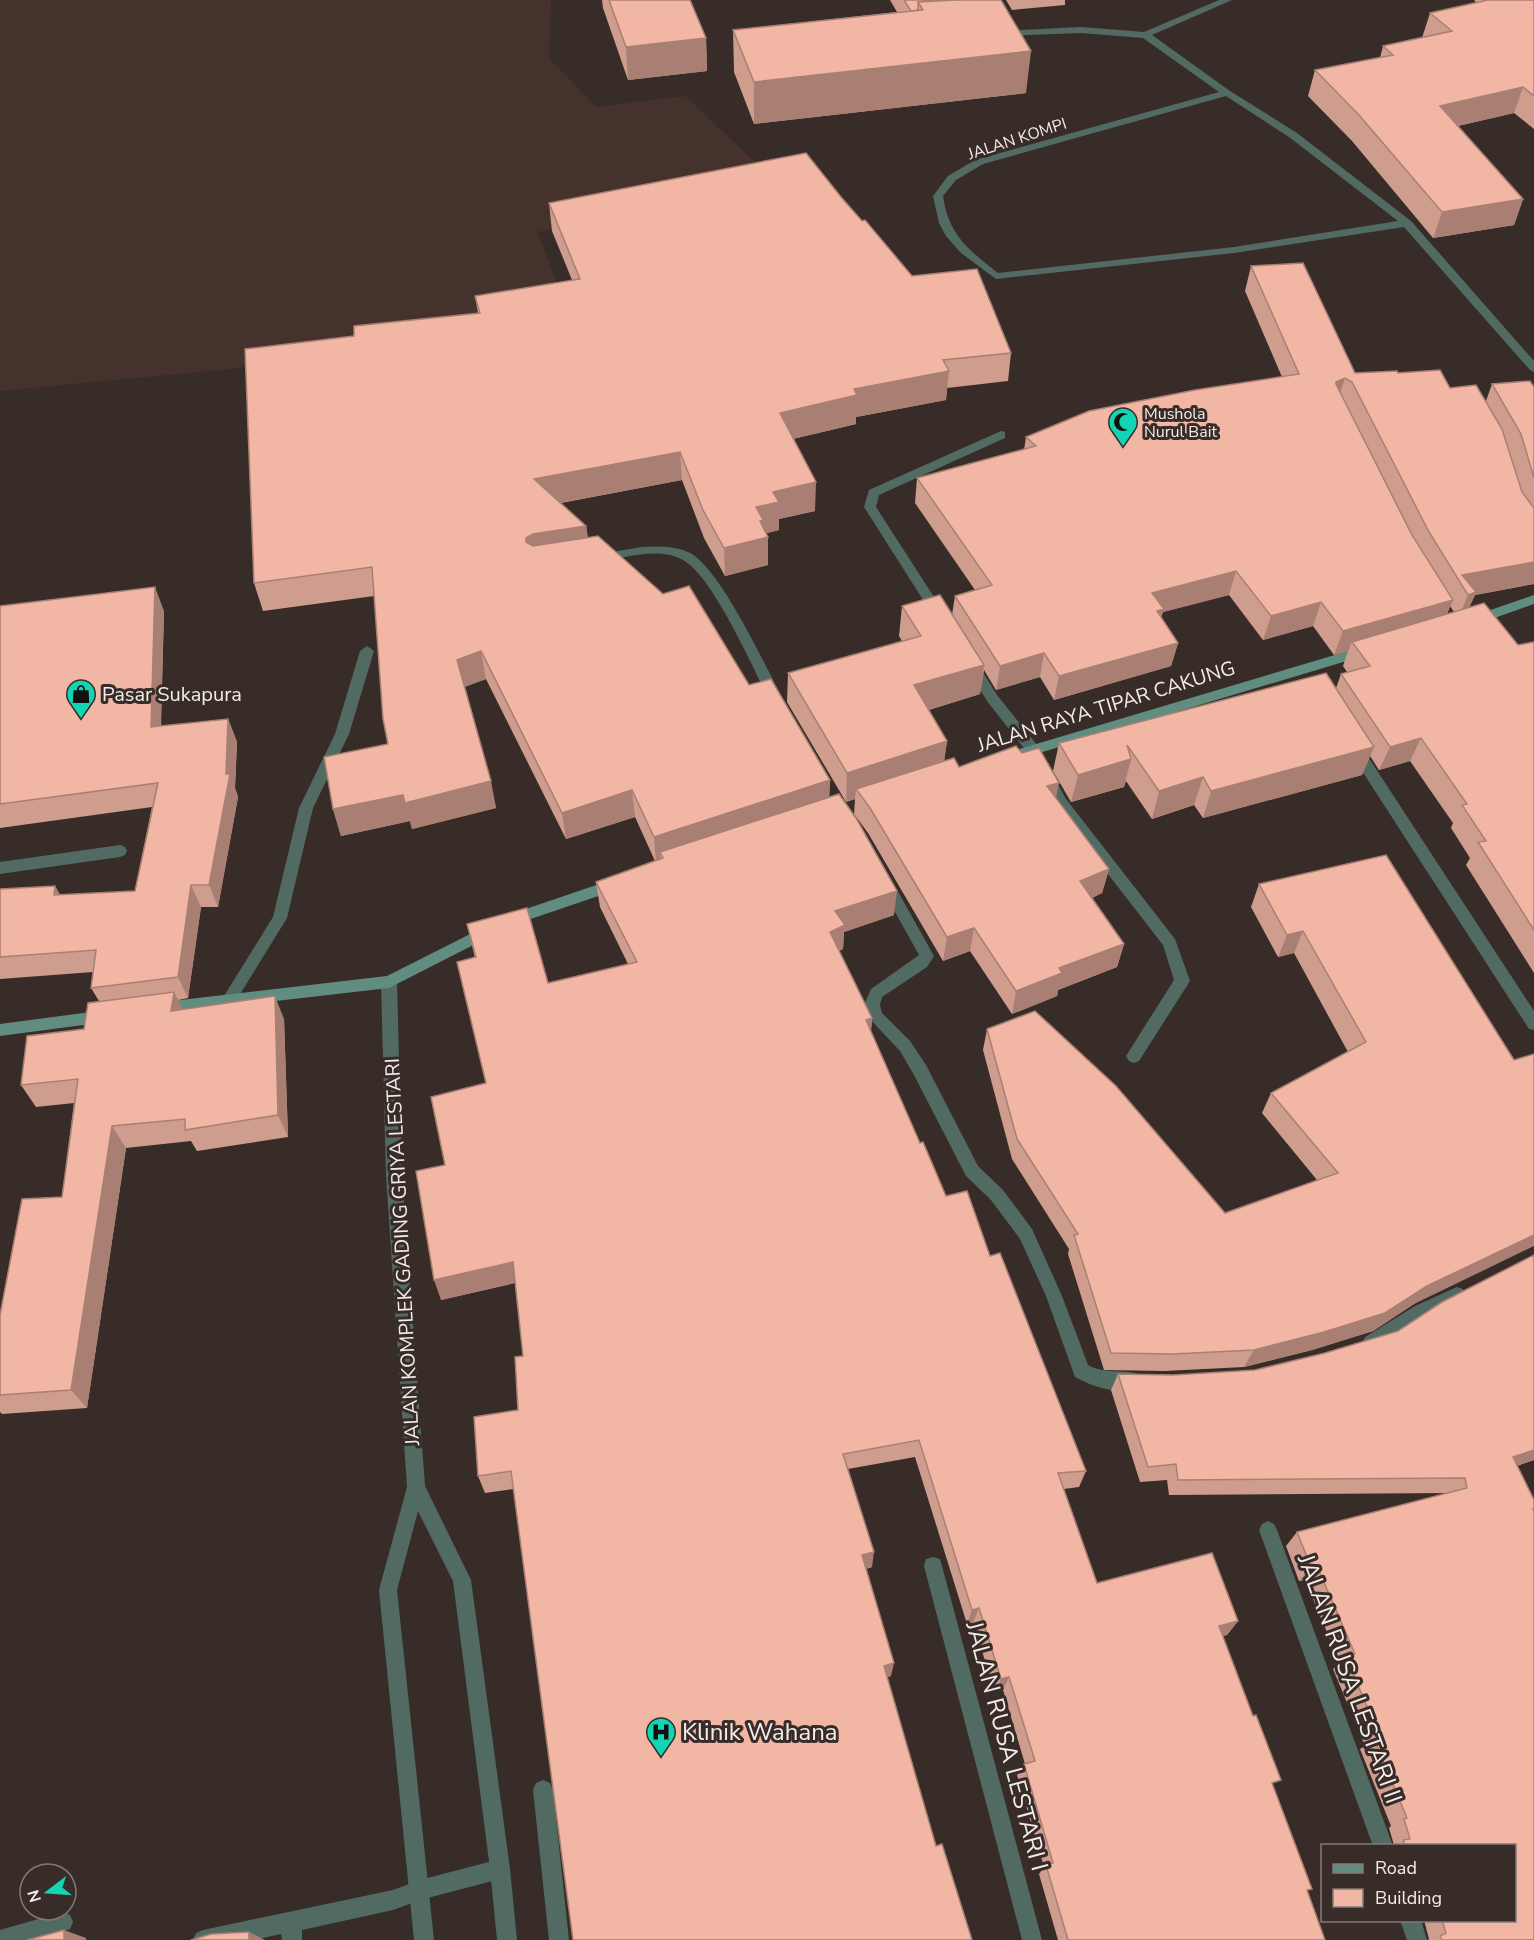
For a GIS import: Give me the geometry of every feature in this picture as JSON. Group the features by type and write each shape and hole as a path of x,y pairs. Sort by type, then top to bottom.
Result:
{"street":[{"path":"995,34 1081,30 1145,35 1227,0"},
{"path":"1145,35 1227,93 1293,135 1407,223 1534,368"},
{"name":"JALAN KOMPI","path":"996,276 963,249 945,230 939,214 938,196 952,178 980,162 1227,93"},
{"path":"975,277 1234,250 1407,223"},
{"path":"948,628 870,507 870,500 873,492 1001,435"},
{"path":"584,561 655,550 687,556 709,578 780,707"},
{"path":"1464,624 1534,599"},
{"path":"961,648 992,698 1032,749 1060,803 1170,944 1182,981 1134,1056"},
{"name":"JALAN RAYA TIPAR CAKUNG","path":"987,764 1032,749 1306,673 1375,649"},
{"path":"229,1000 280,918 306,808 342,734 367,651"},
{"path":"1345,734 1534,1024"},
{"path":"0,868 120,851"},
{"path":"877,867 927,956 922,963 876,993 872,1005 875,1016 905,1046 972,1171 997,1195 1026,1234 1054,1296 1081,1371 1097,1380 1154,1381"},
{"path":"149,1010 389,982 519,916 630,880"},
{"name":"JALAN KOMPLEK GADING GRIYA LESTARI","path":"389,982 394,1176 416,1486 388,1590 424,1940"},
{"path":"0,1030 126,1013"},
{"path":"1357,1347 1379,1340 1421,1312 1473,1287"},
{"name":"JALAN KOMPLEK GADING GRIYA LESTARI","path":"416,1486 462,1580 500,1869 507,1940"},
{"name":"JALAN RUSA LESTARI II","path":"1268,1530 1383,1844"},
{"name":"JALAN RUSA LESTARI I","path":"933,1566 1032,1940"},
{"path":"543,1790 559,1940"},
{"path":"203,1940 292,1931 337,1910 393,1900 420,1890 500,1869"},
{"path":"0,1940 63,1922"},
{"path":"1411,1922 1417,1940"}],"shaded area":[{"path":"0,0 551,0 549,58 596,107 686,96 773,180 538,232 567,313 230,369 0,391"}],"building":[{"path":"609,0 690,0 706,38 626,47"},
{"path":"904,0 955,0 918,2 918,10 911,11"},
{"path":"1001,0 1031,51 754,82 733,30 923,10 918,2"},
{"path":"1488,0 1534,0 1534,96 1523,87 1440,106 1523,199 1442,212 1359,115 1315,70 1393,55 1383,46 1452,31 1430,13"},
{"path":"806,153 841,197 862,221 865,220 912,276 977,269 1011,353 943,360 949,371 854,389 857,395 780,413 816,482 773,492 779,502 756,507 768,537 724,548 703,510 680,452 534,479 586,526 533,534 526,538 526,542 533,546 598,536 663,594 689,586 749,685 771,679 830,780 654,837 632,790 562,813 481,651 457,660 491,781 405,803 403,795 333,809 324,757 388,744 383,719 372,567 254,583 245,349 354,336 354,326 480,313 475,296 580,279 549,203"},
{"path":"1303,263 1355,373 1440,370 1450,388 1476,385 1502,429 1522,492 1534,508 1534,562 1462,575 1476,592 1468,595 1429,532 1352,382 1345,378 1336,384 1412,535 1453,600 1343,631 1321,602 1271,616 1236,571 1152,593 1164,609 1157,611 1178,643 1059,676 1044,653 1000,666 955,596 992,585 917,478 1036,446 1026,437 1089,411 1195,390 1299,374 1251,266"},
{"path":"1530,381 1534,387 1534,478 1521,434 1492,384"},
{"path":"155,587 151,727 228,719 226,774 230,774 209,885 191,885 178,977 91,988 96,950 0,957 0,889 55,886 54,895 135,891 158,783 0,804 0,606"},
{"path":"940,595 984,665 914,685 947,741 847,773 788,673 921,636 902,606"},
{"path":"1484,603 1518,645 1534,642 1534,930 1478,842 1486,841 1462,805 1467,804 1421,738 1390,747 1341,674 1370,666 1352,642"},
{"path":"1326,673 1374,747 1211,791 1203,777 1159,791 1127,745 1131,759 1078,775 1059,743"},
{"path":"1016,746 1022,753 1039,748 1059,783 1047,786 1109,869 1080,881 1124,944 1059,968 1062,973 1016,991 974,928 947,937 870,808 856,789 954,758 959,767"},
{"path":"839,794 856,818 897,891 835,911 845,925 830,932 872,1018 866,1020 946,1196 967,1191 990,1256 1000,1253 1086,1471 1058,1473 1097,1583 1212,1553 1238,1621 1219,1626 1253,1716 1256,1715 1281,1780 1272,1783 1312,1889 1307,1890 1325,1940 1068,1940 1046,1865 1053,1863 1024,1764 1035,1761 1009,1677 1001,1679 979,1608 972,1610 919,1440 843,1454 874,1552 862,1555 894,1663 884,1666 936,1846 942,1844 972,1940 573,1940 511,1471 478,1476 474,1417 518,1410 515,1357 523,1356 513,1262 434,1280 416,1171 445,1165 431,1097 486,1083 457,962 476,957 467,924 527,908 548,983 637,962 596,882 663,858 660,852"},
{"path":"1386,855 1514,1060 1534,1054 1534,1235 1427,1286 1385,1313 1324,1332 1254,1350 1173,1354 1111,1353 1074,1235 1078,1234 1017,1139 987,1029 1035,1011 1116,1086 1225,1213 1338,1173 1271,1093 1366,1042 1303,931 1287,935 1259,884"},
{"path":"174,992 171,1011 275,996 278,1115 185,1130 185,1119 112,1126 71,1390 0,1395 0,1315 22,1199 62,1197 78,1079 21,1085 27,1036 84,1029 88,1003"},
{"path":"1534,1255 1534,1450 1513,1457 1534,1500 1534,1940 1442,1940 1440,1936 1446,1933 1443,1922 1516,1922 1516,1844 1405,1844 1403,1840 1410,1839 1404,1819 1407,1818 1374,1739 1380,1737 1346,1657 1355,1654 1317,1566 1311,1567 1297,1532 1467,1488 1465,1478 1178,1480 1176,1464 1148,1467 1118,1374 1173,1375 1255,1370 1325,1353 1398,1331 1442,1302"},
{"path":"64,1930 64,1940 27,1940"},
{"path":"249,1932 249,1940 191,1940 211,1934"}],"place":[{"name":"Mushola Nurul Bait","path":"1123,448"},
{"name":"Pasar Sukapura","path":"81,720"},
{"name":"Klinik Wahana","path":"661,1758"}]}
